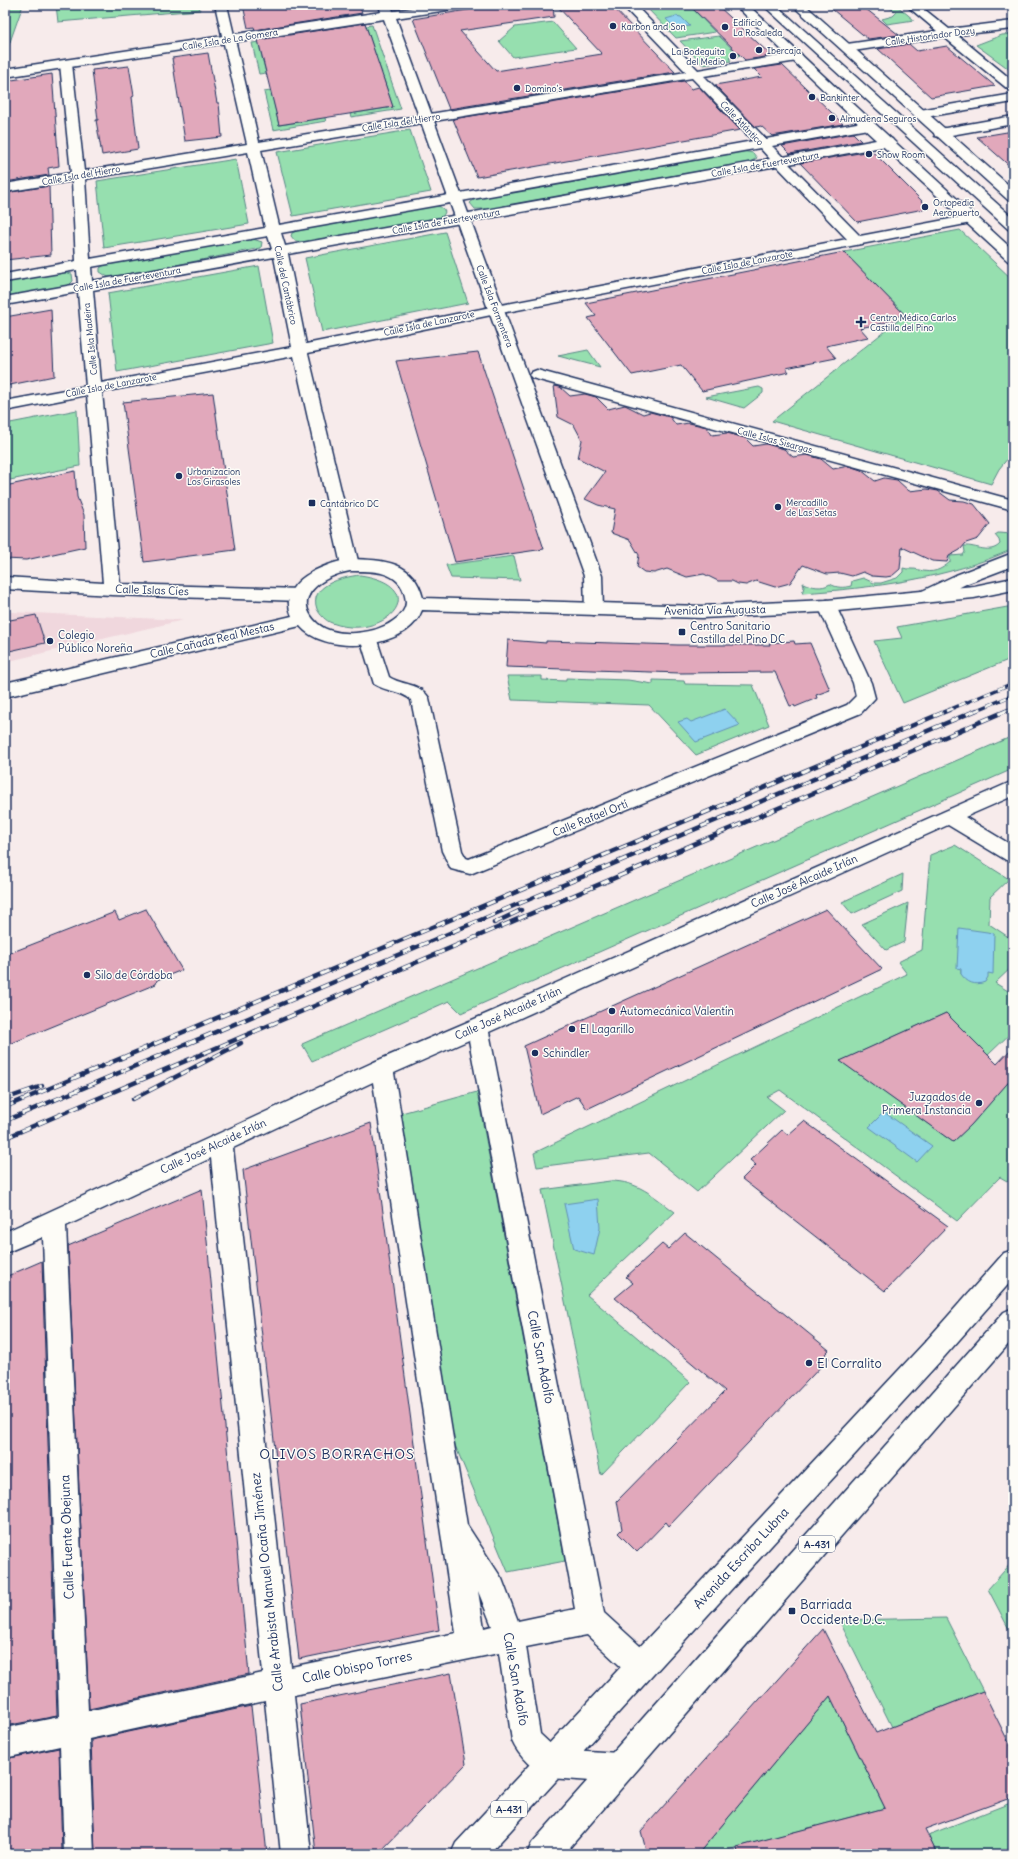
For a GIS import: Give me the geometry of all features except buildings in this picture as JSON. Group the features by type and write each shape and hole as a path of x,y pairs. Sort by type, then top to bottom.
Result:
{"main road":[{"name":"Calle Isla de La Gomera","path":"5,73 228,39 387,10 454,5"},
{"path":"741,5 868,125 1013,258"},
{"path":"769,5 1013,226"},
{"path":"798,5 974,164 1013,197"},
{"name":"Calle Isla Formentera","path":"387,10 454,198 593,576 594,609"},
{"path":"759,22 790,24"},
{"path":"843,73 881,80"},
{"path":"835,93 843,73"},
{"path":"963,180 974,164"},
{"path":"917,170 963,180"},
{"path":"926,596 962,579 1013,559"},
{"path":"350,565 379,567 399,574 410,582 415,593 416,604 411,616 401,626 386,633 369,638 349,639 330,636 314,629 303,619 298,607 300,595 305,586 313,579 330,570 350,565"},
{"name":"Avenida Vía Augusta","path":"416,604 702,612 827,606 974,592 1013,584"},
{"name":"Calle Cañada Real Mestas","path":"5,690 303,619"},
{"name":"Avenida Escriba Lubna","path":"467,1854 1013,1261"},
{"name":"A-431","path":"544,1853 1013,1320"}],"street":[{"name":"Calle del Cantábrico","path":"221,5 273,230 280,251 300,350 350,565"},
{"name":"Calle Atlántico","path":"628,5 857,241"},
{"path":"912,5 1013,87"},
{"name":"Calle Historiador Dozy","path":"847,48 1013,25"},
{"name":"Calle Isla del Hierro","path":"5,188 797,57"},
{"name":"Calle Isla Madeira","path":"66,64 78,175 85,264 85,286 112,589"},
{"path":"920,114 1013,98"},
{"path":"940,133 1013,120"},
{"name":"Calle Isla de Fuerteventura","path":"5,278 868,125"},
{"name":"Calle Isla de Fuerteventura","path":"5,301 887,142"},
{"name":"Calle Isla de Lanzarote","path":"5,406 971,219"},
{"name":"Calle Islas Sisargas","path":"537,375 1013,505"},
{"name":"Calle Islas Sisargas","path":"742,423 1013,497"},
{"name":"Calle Islas Cíes","path":"5,583 58,587 300,595"},
{"path":"5,598 58,587"},
{"name":"Calle Rafael Ortí","path":"369,638 381,680 387,684 410,689 420,698 452,851 458,864 470,867 854,709 861,704 866,698 862,683 827,606"},
{"name":"Calle José Alcaide Irlán","path":"5,1243 382,1068 1013,788"},
{"path":"949,816 1013,855"},
{"name":"Calle San Adolfo","path":"477,1027 591,1620"},
{"name":"Calle San Adolfo","path":"382,1068 472,1643"},
{"name":"Calle Arabista Manuel Ocaña Jiménez","path":"221,1142 296,1854"},
{"name":"Calle Fuente Obejuna","path":"54,1220 80,1854"},
{"name":"Calle San Adolfo","path":"454,1529 492,1589 510,1636 527,1741 550,1763"},
{"path":"591,1620 641,1666"},
{"name":"Calle Obispo Torres","path":"5,1743 472,1643 591,1620"},
{"path":"550,1763 619,1768"}],"shaded area":[{"name":"Colegio Público Noreña","path":"11,612 183,620 5,662 5,614"}],"green space":[{"path":"5,5 23,5 5,56"},
{"path":"56,5 199,5 200,10 58,22"},
{"path":"644,5 689,5 715,32 676,38"},
{"path":"884,5 896,5 914,20 887,24 882,19 893,16 897,12"},
{"path":"553,22 576,48 513,57 499,41 515,27"},
{"path":"372,25 401,109 351,117 347,102 352,101 355,113 393,107 383,77 346,83 350,95 345,95 343,87 310,90 305,72 287,73 286,70 303,67 300,55 305,55 308,63 332,60 331,52 337,52 340,62 376,56 367,29 331,34 335,46 329,47 325,32","holes":["377,60 382,73 345,79 341,65","319,65 330,66 326,71 335,77 334,82 322,87 315,85 322,79 313,73 314,68"]},
{"path":"1013,34 1013,72 976,45 1002,35"},
{"path":"301,36 259,45 266,73 259,74 252,43"},
{"path":"719,36 740,56 729,58 731,61 703,65 680,41"},
{"path":"290,88 272,95 279,125 307,121 307,119 318,119 320,105 326,121 273,130 264,92"},
{"path":"410,130 431,192 293,216 277,152"},
{"path":"742,151 753,153 757,158 750,162 489,209 475,209 470,203 476,198"},
{"path":"236,159 249,224 104,248 97,181"},
{"path":"429,206 438,206 442,208 445,212 443,216 436,219 305,242 295,241 291,236 292,233 301,229"},
{"path":"960,230 1013,280 1013,452 999,469 991,484 772,421 905,315 844,252"},
{"path":"445,232 468,303 322,332 305,258"},
{"path":"250,238 262,242 261,248 116,277 108,277 100,272 100,268 106,264"},
{"path":"259,266 273,343 117,372 108,293"},
{"path":"63,272 72,274 73,281 69,285 5,297 5,281"},
{"path":"588,350 600,367 558,356"},
{"path":"759,387 763,389 763,393 744,408 706,397"},
{"path":"77,410 80,466 5,481 5,424"},
{"path":"998,533 1013,534 1013,549 962,568 936,575 883,585 802,593 804,587 803,583 817,587 824,587 830,584 838,587 845,587 851,586 852,581 863,578 874,583 881,583 897,578 903,572 903,568 928,572 933,571 950,562 950,556 963,555 965,552 964,546 983,549 992,549 996,547 1000,544 995,535"},
{"path":"514,556 520,580 451,578 446,565"},
{"path":"360,575 383,581 395,590 398,600 394,611 384,620 370,625 352,627 332,623 321,616 317,609 316,601 322,588 337,580"},
{"path":"1013,606 1013,658 903,703 874,641 902,638 897,627"},
{"path":"507,676 542,676 542,680 566,681 566,678 628,680 653,684 653,680 684,681 685,684 753,685 769,725 696,755 649,705 512,700"},
{"path":"1013,736 1013,769 461,1013 449,1001 312,1061 302,1044"},
{"path":"955,845 1009,879 990,897 989,924 1013,940 1013,966 995,983 1013,994 1013,1031 988,1055 946,1013 841,1061 953,1142 971,1125 1007,1083 1013,1087 1013,1174 1007,1181 1000,1177 957,1221 780,1090 767,1097 784,1110 697,1192 649,1153 537,1167 534,1153 907,974 898,962 922,950 930,855","holes":["994,933 988,973 961,974 961,969"]},
{"path":"903,874 902,891 852,914 842,902"},
{"path":"908,903 904,942 886,950 862,924"},
{"path":"477,1092 565,1561 508,1572 447,1426 398,1114"},
{"path":"610,1181 629,1184 645,1190 675,1212 587,1295 690,1382 601,1475 542,1190"},
{"path":"1013,1561 1013,1637 988,1589"},
{"path":"946,1618 983,1691 892,1727 839,1620"},
{"path":"830,1696 885,1808 712,1854 698,1854"},
{"path":"1013,1802 1013,1854 937,1854 928,1835"}],"water":[{"path":"676,16 681,17 690,26 675,28 666,19"},
{"path":"725,709 740,725 696,742 678,722 687,719 691,722"},
{"path":"959,928 994,933 993,974 988,973 988,977 985,982 975,984 969,982 961,974 961,969 957,968"},
{"path":"884,1112 932,1146 917,1162 869,1127"},
{"path":"598,1199 600,1228 594,1255 574,1249 564,1204"}],"railway":[{"path":"946,711 1013,683"},
{"path":"975,711 1013,695"},
{"path":"1006,711 1013,708"},
{"path":"5,1107 949,710"},
{"path":"5,1121 977,710"},
{"path":"5,1138 1008,710"},
{"path":"494,923 521,910"},
{"path":"133,1099 241,1043"},
{"path":"5,1099 42,1086"}],"place":[{"name":"Karbon and Son","path":"613,26"},
{"name":"Edificio La Rosaleda","path":"725,27"},
{"name":"Ibercaja","path":"759,50"},
{"name":"La Bodeguita del Medio","path":"733,56"},
{"name":"Domino's","path":"517,88"},
{"name":"Bankinter","path":"812,97"},
{"name":"Almudena Seguros","path":"832,118"},
{"name":"Show Room","path":"869,154"},
{"name":"Ortopedia Aeropuerto","path":"925,207"},
{"name":"Centro Médico Carlos Castilla del Pino","path":"861,322"},
{"name":"Urbanizacion Los Girasoles","path":"179,476"},
{"name":"Cantábrico DC","path":"312,503"},
{"name":"Mercadillo de Las Setas","path":"778,507"},
{"name":"Centro Sanitario Castilla del Pino DC","path":"682,632"},
{"name":"Colegio Público Noreña","path":"50,641"},
{"name":"Silo de Córdoba","path":"87,975"},
{"name":"Automecánica Valentín","path":"612,1011"},
{"name":"El Lagarillo","path":"572,1029"},
{"name":"Schindler","path":"535,1053"},
{"name":"Juzgados de Primera Instancia","path":"979,1103"},
{"name":"El Corralito","path":"809,1363"},
{"name":"Barriada Occidente D.C.","path":"792,1611"}],"district":[{"name":"OLIVOS BORRACHOS","path":"337,1454"}]}
